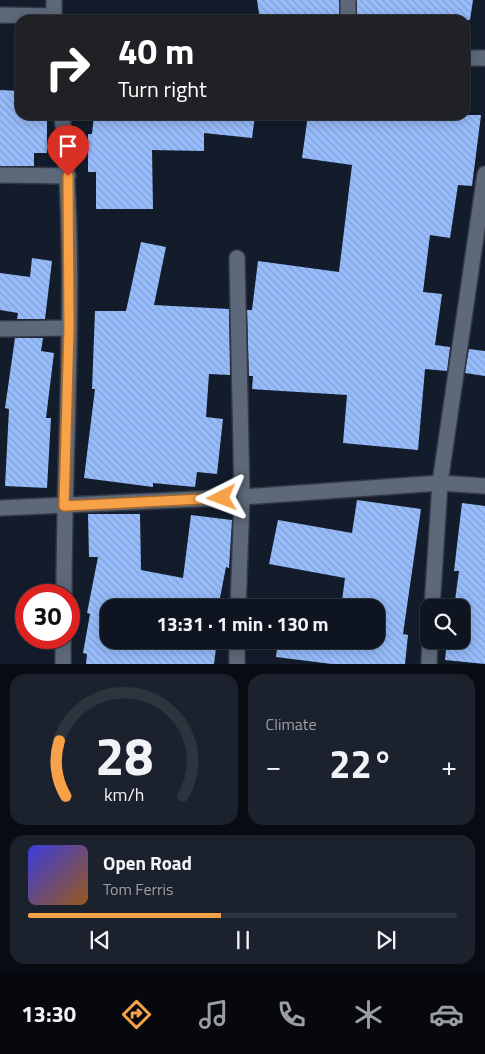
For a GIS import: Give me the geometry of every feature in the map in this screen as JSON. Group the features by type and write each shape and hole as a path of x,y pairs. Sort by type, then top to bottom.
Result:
{"street":[{"path":"54,0 54,15"},
{"path":"348,0 348,15"},
{"path":"0,15 15,16"},
{"path":"470,58 485,58"},
{"path":"62,120 68,176 69,328 64,506 64,584"},
{"path":"433,599 440,483 485,174"},
{"path":"0,175 68,176"},
{"path":"237,258 242,497 238,599"},
{"path":"0,329 69,328"},
{"path":"0,508 242,497 440,483 485,486"},
{"path":"63,649 63,664"},
{"path":"237,649 237,664"},
{"path":"429,664 430,649"}],"building":[{"path":"257,0 339,0 339,15 259,15"},
{"path":"357,0 473,0 470,20 470,15 357,15"},
{"path":"0,90 15,91 15,120 47,120 47,153 34,153 34,166 0,166"},
{"path":"470,115 481,115 472,186 458,185 450,238 430,235 423,292 442,294 435,345 450,347 447,371 425,369 418,450 343,443 347,395 252,389 253,376 249,376 247,310 252,310 258,261 339,272 352,165 302,158 307,120 470,120"},
{"path":"93,120 254,120 252,138 204,133 204,151 152,150 153,209 96,209 96,172 88,172 88,134 92,134"},
{"path":"141,242 166,247 154,305 229,309 230,375 209,374 206,417 223,419 217,474 197,472 195,487 153,483 153,487 84,478 95,389 92,389 95,311 126,311"},
{"path":"32,258 52,261 45,319 17,319 18,313 0,310 0,273 30,277"},
{"path":"15,338 43,338 41,351 54,353 46,418 51,418 47,488 5,486 9,409 5,408"},
{"path":"469,349 485,351 485,376 465,373"},
{"path":"357,500 421,509 403,634 408,635 405,664 332,664 276,657 277,649 385,649 385,599 342,599 345,578 269,564 278,520 352,533"},
{"path":"462,503 485,506 485,664 445,660 446,649 470,649 470,599 455,599 459,571 454,571"},
{"path":"88,514 140,514 141,570 183,578 191,515 232,520 229,568 226,567 220,599 100,599 100,649 216,649 214,664 86,664 87,654 83,653 90,614 87,613 98,557 89,557"}],"route":[{"path":"68,176 69,328 64,506 222,498"}]}
